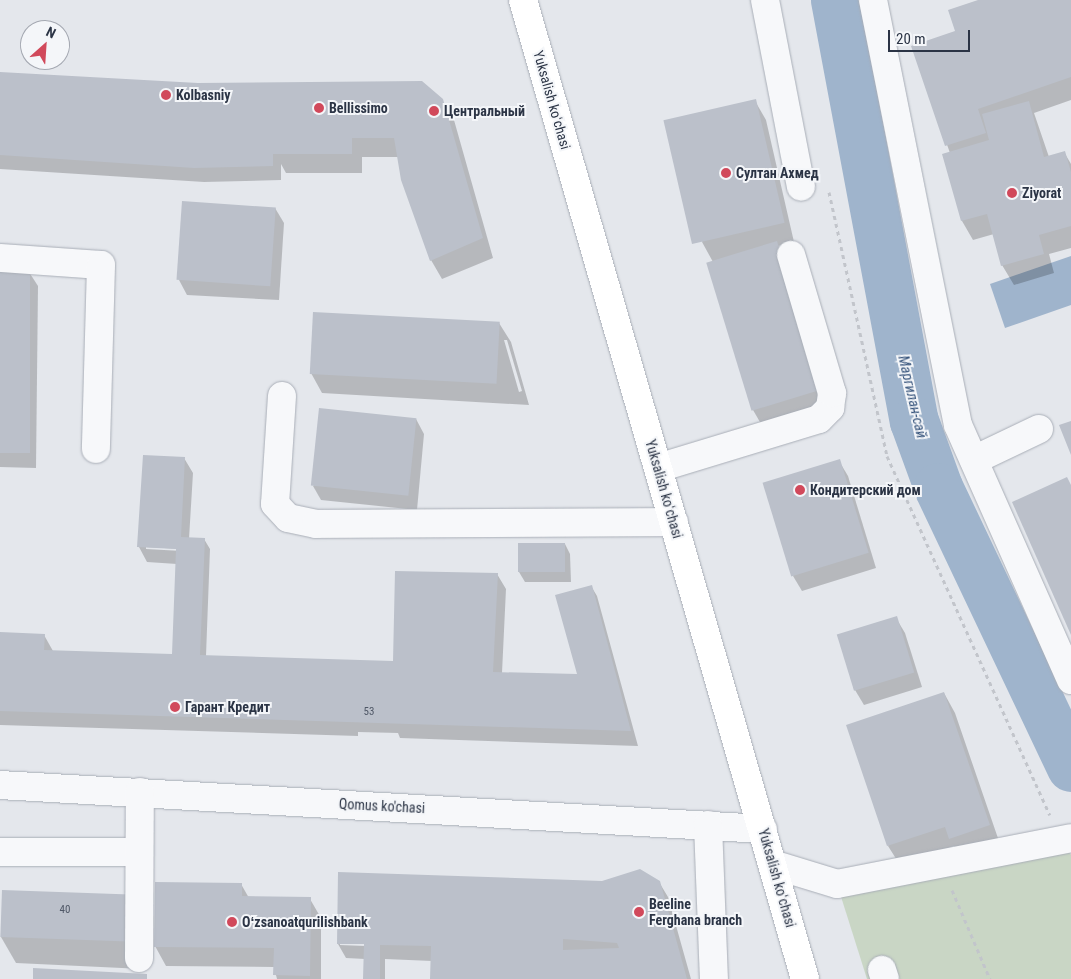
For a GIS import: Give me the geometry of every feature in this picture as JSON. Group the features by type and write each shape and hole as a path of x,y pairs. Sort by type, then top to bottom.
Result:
{"main road":[{"name":"Yuksalish koʻchasi","path":"523,0 806,979"}],"street":[{"path":"765,0 801,187"},
{"path":"873,0 958,425 1071,680"},
{"path":"658,468 819,419 830,408 832,393 791,255"},
{"path":"0,258 102,265 96,448"},
{"path":"282,396 275,504 288,518 316,524 674,522"},
{"path":"974,460 1039,430"},
{"name":"Qomus ko'chasi","path":"0,785 763,829"},
{"path":"139,958 140,792"},
{"path":"708,825 714,979"},
{"path":"774,865 837,884 1067,840"},
{"path":"0,852 139,852"}],"path":[{"path":"829,192 887,456 1067,840"},
{"path":"940,864 990,979"}],"green space":[{"path":"1062,841 1071,855 1071,979 867,979 837,884"}],"water":[{"path":"1071,256 1071,305 1005,328 990,284"}],"building":[{"path":"978,0 1071,0 1071,77 978,109 986,133 945,146 911,46 955,31 948,10"},
{"path":"0,72 198,83 422,81 443,99 483,238 430,261 401,180 394,138 352,138 352,154 273,154 273,166 194,168 0,155"},
{"name":"Султан Ахмед","path":"756,99 785,223 692,244 663,120"},
{"name":"Ziyorat","path":"1029,101 1044,157 1065,151 1071,172 1071,226 1039,235 1044,254 1001,266 987,214 961,221 942,154 989,140 982,114"},
{"path":"182,201 276,208 270,286 176,280"},
{"path":"777,241 822,389 752,411 706,263"},
{"path":"0,270 30,270 30,453 0,453"},
{"path":"313,312 500,322 496,384 310,374"},
{"path":"319,408 416,418 408,496 311,486"},
{"path":"1071,421 1071,455 1059,425"},
{"path":"143,455 185,457 181,537 205,538 200,655 393,661 395,571 498,573 493,672 577,674 555,595 592,585 631,731 0,711 0,632 45,634 44,650 172,654 176,549 137,547"},
{"path":"840,459 869,553 791,576 763,483"},
{"path":"1067,477 1071,485 1071,635 1012,502"},
{"path":"518,543 565,543 565,572 518,572"},
{"path":"897,616 914,672 854,691 837,634"},
{"path":"944,692 990,825 949,839 945,827 887,846 846,725"},
{"path":"640,869 660,881 687,979 430,979 431,946 380,945 380,979 363,979 364,944 337,944 338,872 602,881","holes":["563,939 617,943 619,948 563,950"]},
{"name":"Oʻzsanoatqurilishbank","path":"155,882 242,883 242,896 311,897 310,976 273,975 274,948 154,947"},
{"path":"2,890 130,894 128,941 0,937"},
{"path":"33,968 147,974 147,979 33,979"}],"waterway":[{"name":"Маргилан-сай","path":"835,0 914,421 938,487 1071,767"}],"place":[{"name":"Kolbasniy","path":"166,95"},
{"name":"Bellissimo","path":"319,108"},
{"name":"Центральный","path":"434,111"},
{"name":"Султан Ахмед","path":"726,173"},
{"name":"Ziyorat","path":"1012,193"},
{"name":"Кондитерский дом","path":"800,490"},
{"name":"Гарант Кредит","path":"175,707"},
{"name":"Beeline Ferghana branch","path":"639,912"},
{"name":"Oʻzsanoatqurilishbank","path":"232,922"}]}
